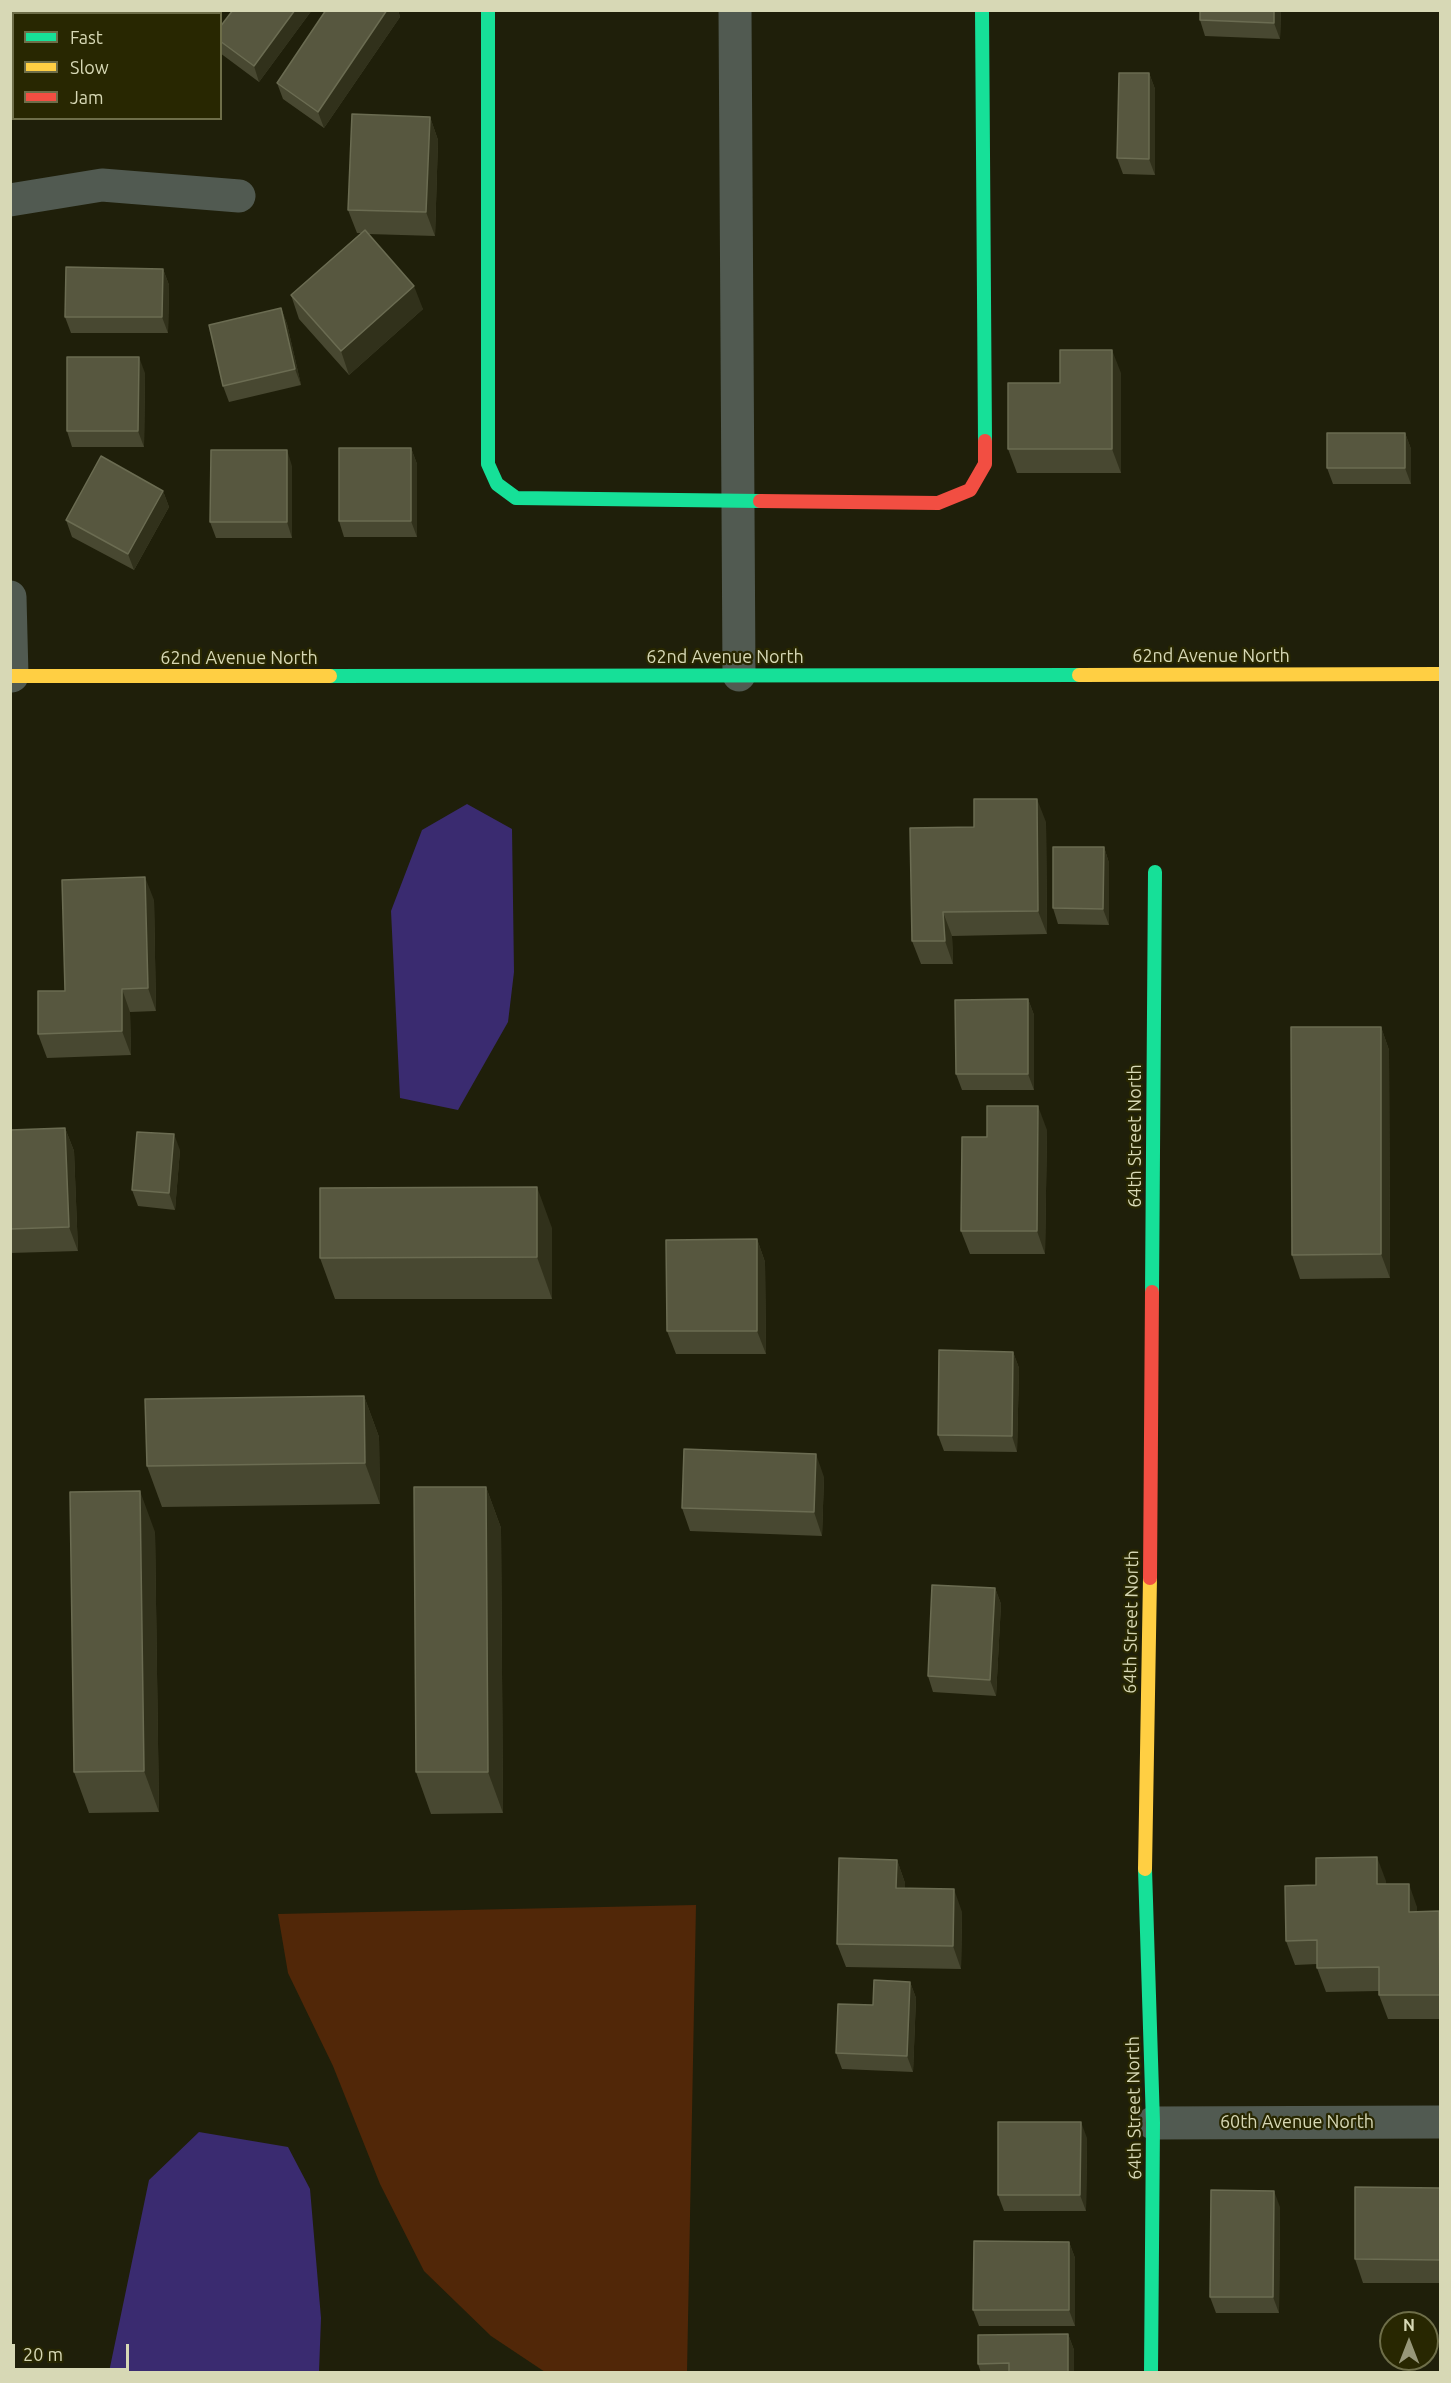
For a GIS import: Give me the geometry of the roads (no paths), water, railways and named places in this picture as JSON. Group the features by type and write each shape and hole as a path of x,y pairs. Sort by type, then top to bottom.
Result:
{"street":[{"path":"488,10 488,464 497,484 516,498 938,503 970,490 985,464 982,10"},
{"path":"735,10 738,675"},
{"path":"10,200 102,185 238,195"},
{"path":"10,597 11,676"},
{"name":"62nd Avenue North","path":"11,676 1440,674"},
{"name":"64th Street North","path":"1151,2373 1153,2123 1145,1853 1150,1560 1155,872"},
{"name":"60th Avenue North","path":"1153,2123 1440,2122"}]}
